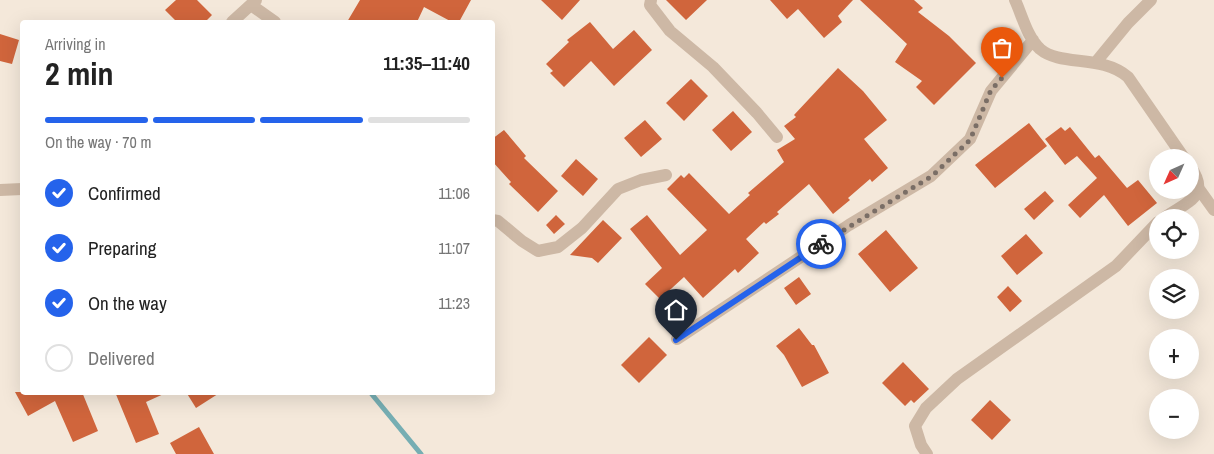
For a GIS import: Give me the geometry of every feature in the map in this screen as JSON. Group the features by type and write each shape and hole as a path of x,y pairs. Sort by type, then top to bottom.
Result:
{"street":[{"path":"651,0 650,5 670,31 713,66 777,137"},
{"path":"1015,0 1033,40 1040,49 1060,58 1096,62 1119,70 1128,77 1178,149"},
{"path":"1096,62 1128,23 1151,0"},
{"path":"234,20 253,2 273,20"},
{"path":"676,340 849,225 932,176 970,140 991,90 1033,40"},
{"path":"495,220 538,251 558,247 582,228 618,189 640,180 666,175"},
{"path":"1199,188 1214,210"},
{"path":"0,190 20,189"},
{"path":"1178,209 1192,199"},
{"path":"927,454 921,445 915,426 926,408 957,379 1116,266 1149,231"}],"building":[{"path":"176,0 197,0 212,15 207,20 175,20 165,10"},
{"path":"360,0 471,0 460,20 448,20 424,7 418,20 348,20"},
{"path":"541,0 580,0 562,20"},
{"path":"666,0 707,0 686,20"},
{"path":"770,0 853,0 838,16 842,22 824,38 798,9 787,19"},
{"path":"860,0 914,0 923,8 918,12 949,36 976,63 934,105 916,87 922,81 895,62 907,44"},
{"path":"590,22 613,49 634,30 652,50 614,86 591,61 564,87 550,73 553,71 546,64 569,42 567,40"},
{"path":"0,34 19,40 12,64 0,61"},
{"path":"838,68 863,91 887,120 864,139 888,168 872,182 870,179 848,198 850,200 833,214 809,184 777,212 779,214 766,224 764,222 746,239 759,253 738,273 735,269 703,298 684,277 660,299 645,284 662,268 630,229 647,215 680,255 707,230 667,189 681,175 684,178 689,173 729,214 750,195 748,193 784,162 777,150 795,139 784,126 796,117 794,115"},
{"path":"691,79 708,96 684,121 666,103"},
{"path":"733,111 752,132 731,151 712,130"},
{"path":"645,120 662,139 641,157 624,138"},
{"path":"1029,123 1047,146 995,188 975,165"},
{"path":"1061,127 1065,131 1070,127 1095,158 1099,155 1127,188 1138,180 1149,193 1149,199 1154,199 1157,203 1128,226 1104,195 1080,218 1068,205 1097,178 1077,156 1065,165 1045,139"},
{"path":"504,130 526,156 524,158 558,191 538,212 509,184 511,182 495,164 495,137"},
{"path":"576,159 598,179 583,196 561,176"},
{"path":"1045,191 1054,201 1034,220 1024,209"},
{"path":"556,215 565,224 554,234 546,225"},
{"path":"603,220 622,238 598,263 592,258 570,255"},
{"path":"886,230 918,268 890,292 858,254"},
{"path":"1026,234 1043,253 1017,275 1001,256"},
{"path":"799,277 811,294 796,305 784,288"},
{"path":"1008,286 1022,301 1010,312 997,297"},
{"path":"799,328 814,345 829,373 802,387 784,355 776,346"},
{"path":"649,337 667,355 639,383 621,365"},
{"path":"903,362 929,389 914,403 911,400 905,406 882,383"},
{"path":"15,392 20,392 20,395 83,395 98,431 73,442 55,401 28,416"},
{"path":"116,395 161,395 146,402 159,434 136,443"},
{"path":"188,395 216,395 196,408"},
{"path":"990,400 1011,420 992,440 971,420"},
{"path":"199,427 214,454 176,454 170,443"}],"waterway":[{"path":"372,395 421,454"}],"way so far":[{"path":"821,244 849,225 932,176 970,140 991,90 1002,78"}],"route":[{"path":"676,340 821,244"}]}
